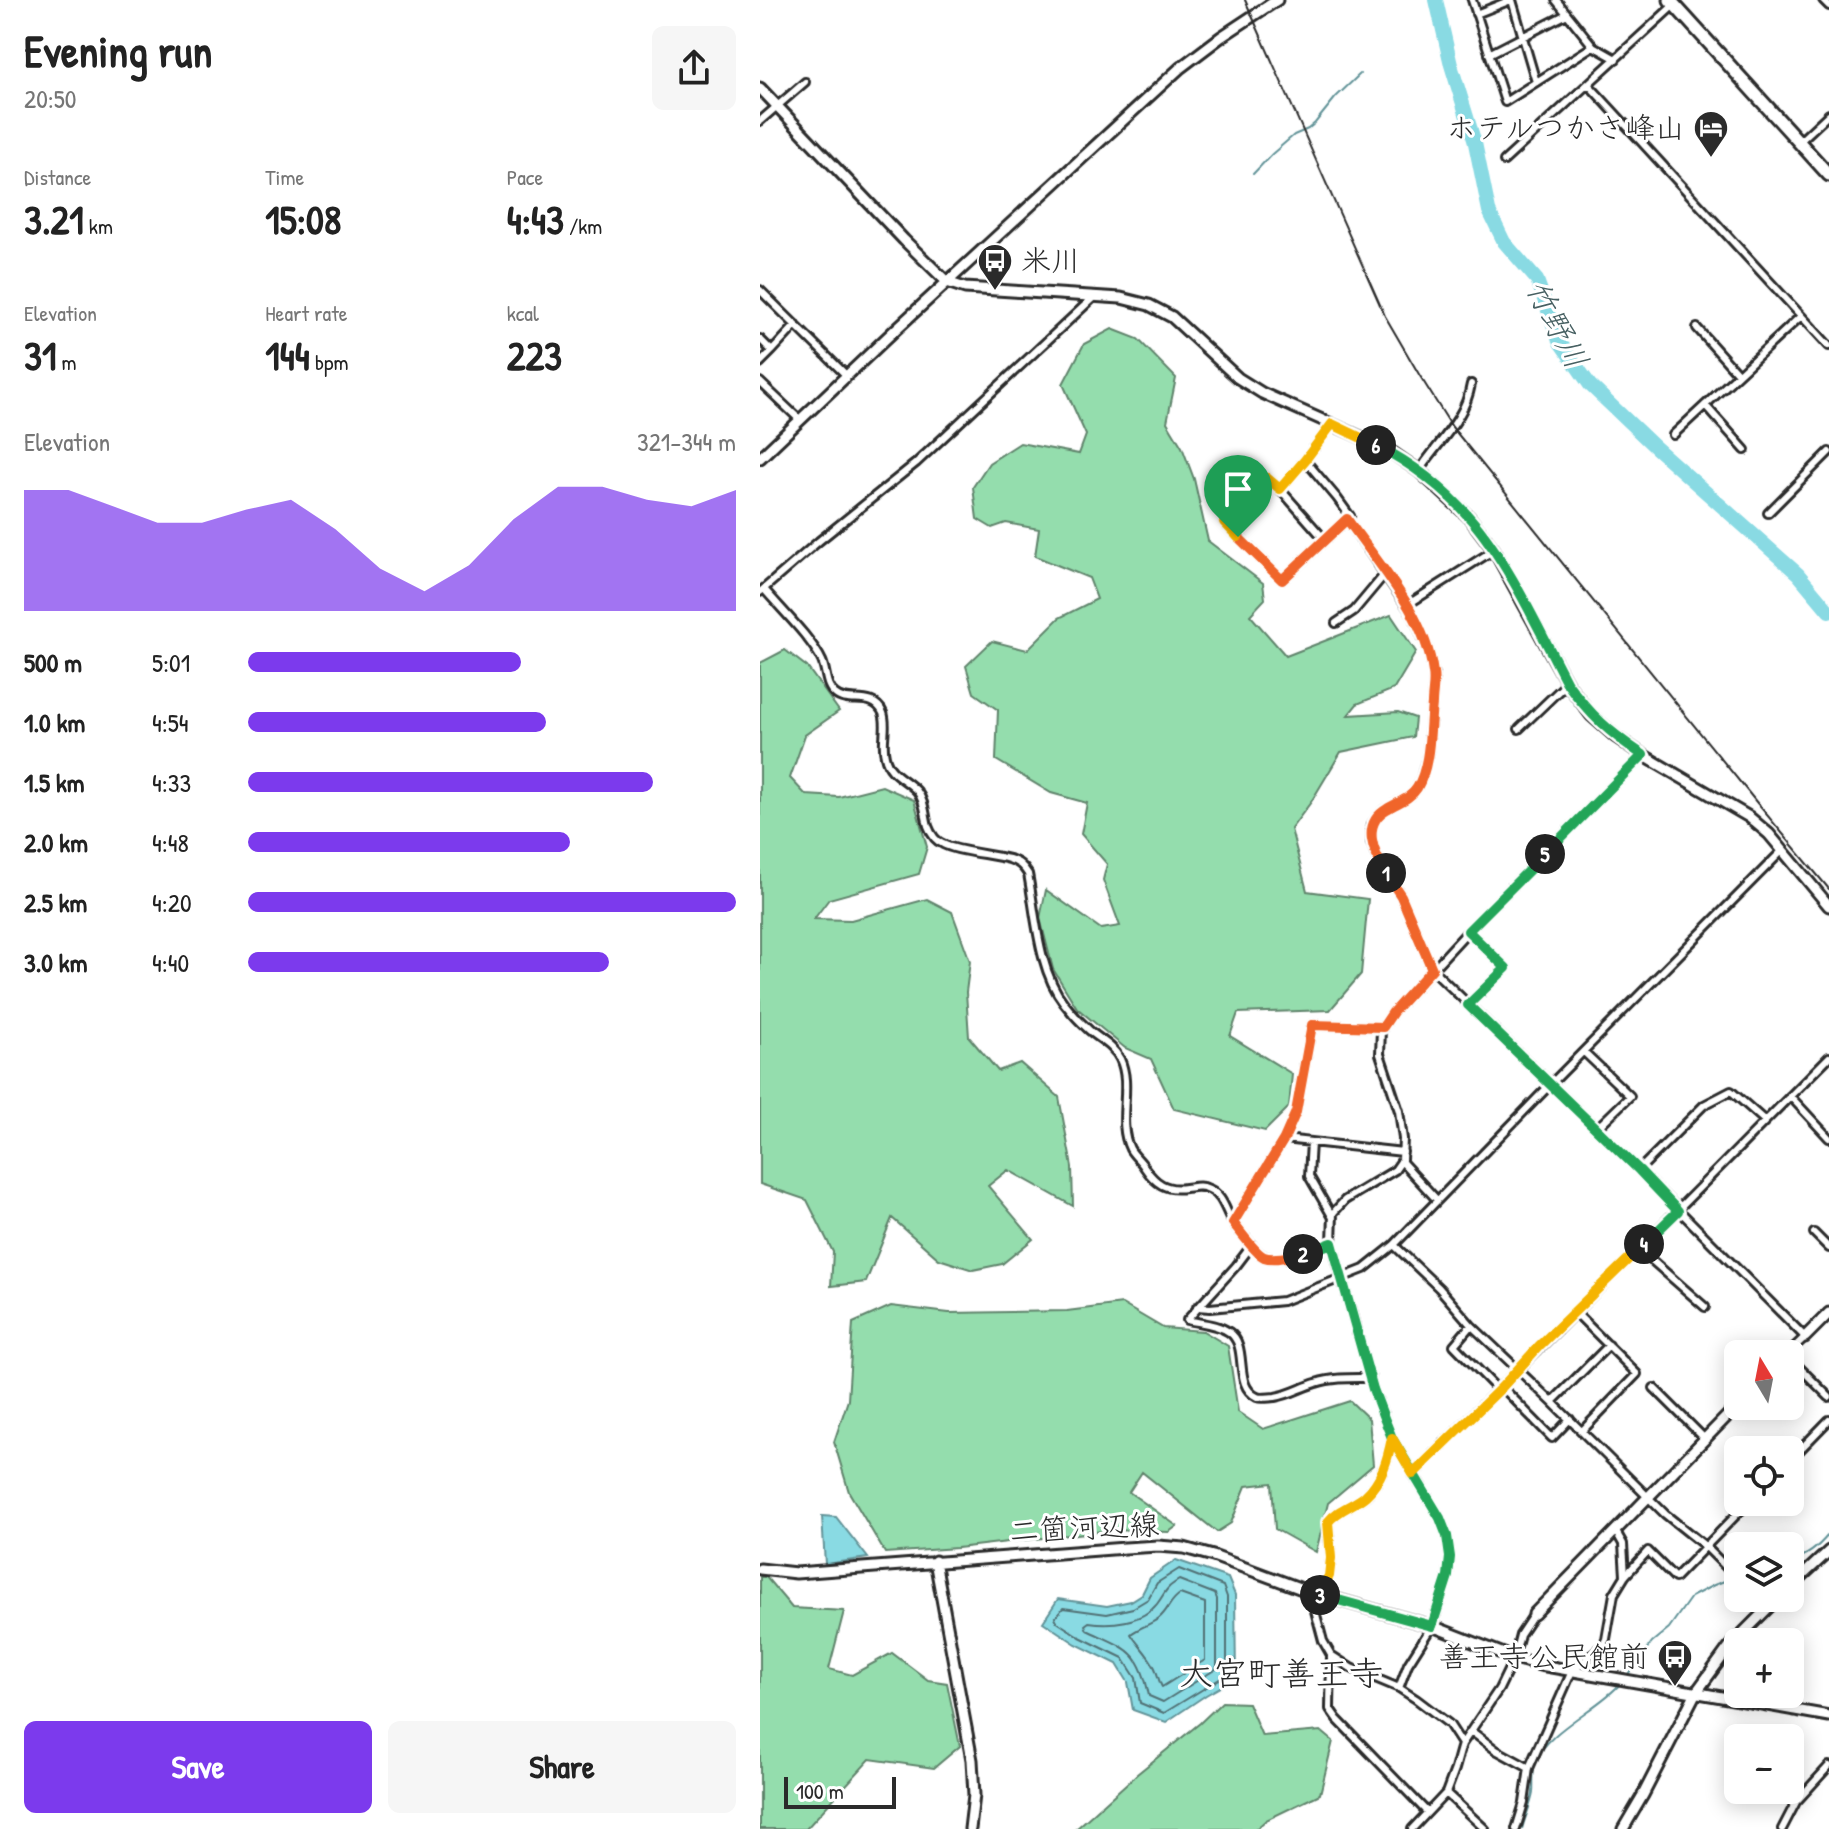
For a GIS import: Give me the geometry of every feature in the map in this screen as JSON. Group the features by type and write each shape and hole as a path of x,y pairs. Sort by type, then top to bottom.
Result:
{"highway":[{"path":"1672,2 1829,175"}],"street":[{"path":"762,452 1180,68 1277,0"},
{"path":"1472,0 1505,102 1593,46"},
{"path":"1476,14 1511,0 1536,82"},
{"path":"1556,0 1593,46 1616,59"},
{"path":"1823,0 1829,6"},
{"path":"1504,161 1589,85 1672,2"},
{"path":"1489,54 1567,14"},
{"path":"760,121 805,82"},
{"path":"1589,85 1829,346"},
{"path":"760,88 947,282 965,288 1121,298 1149,305 1172,317 1238,378 1262,393 1393,453 1419,471 1469,517 1494,550 1567,683 1591,715 1643,755 1749,817 1769,834 1829,906"},
{"path":"1799,142 1829,114"},
{"path":"760,290 847,376"},
{"path":"1095,296 916,463 762,590 817,653 836,696 847,700 859,698 871,701 883,713 883,745 887,764 898,778 920,795 936,840 954,848 1017,861 1023,866 1028,874 1046,968 1054,988 1077,1018 1112,1047 1119,1057 1124,1072 1125,1131 1132,1153 1149,1176 1169,1188 1196,1186 1210,1189 1222,1200 1233,1223 1264,1257 1306,1253 1332,1243"},
{"path":"1673,435 1801,316"},
{"path":"760,363 796,325"},
{"path":"1697,328 1738,374"},
{"path":"760,339 772,351"},
{"path":"760,382 800,420"},
{"path":"1419,471 1460,417 1471,384"},
{"path":"1705,405 1745,450"},
{"path":"1280,489 1332,424"},
{"path":"1768,513 1829,452"},
{"path":"1305,460 1350,516 1325,540 1282,580 1224,522 1267,478 1325,540"},
{"path":"1347,519 1407,605 1428,649 1434,675 1428,752 1417,788 1377,817 1372,824 1371,842 1401,896 1432,969 1805,1337"},
{"path":"1407,605 1494,550"},
{"path":"1336,623 1354,611 1385,574"},
{"path":"1519,729 1567,683"},
{"path":"1399,1688 1408,1664 1432,1626 1448,1576 1450,1557 1440,1518 1392,1438 1373,1389 1332,1243 1333,1213 1345,1200 1395,1170 1401,1161 1399,1111 1380,1054 1381,1030 1393,1012 1468,931 1643,755"},
{"path":"1197,1307 1283,1301 1364,1269 1394,1245 1783,850"},
{"path":"1468,931 1506,968 1468,1005"},
{"path":"1233,1223 1284,1139 1296,1112 1312,1025 1383,1027"},
{"path":"1584,1052 1630,1096 1596,1129"},
{"path":"1413,1474 1829,1057"},
{"path":"1639,1170 1704,1105 1731,1091 1765,1121"},
{"path":"1790,1096 1829,1138"},
{"path":"1284,1139 1403,1152"},
{"path":"1311,1142 1309,1176 1333,1217"},
{"path":"1401,1161 1437,1200"},
{"path":"1814,1233 1829,1248"},
{"path":"1252,1245 1187,1320 1230,1332 1237,1341 1247,1388 1257,1397 1278,1396 1334,1379 1371,1378"},
{"path":"1394,1245 1439,1288 1471,1325 1665,1514 1724,1565"},
{"path":"1639,1249 1705,1307"},
{"path":"1575,1312 1637,1374 1582,1431"},
{"path":"1802,1340 1829,1313"},
{"path":"1471,1325 1454,1345 1552,1438 1570,1419"},
{"path":"1552,1402 1609,1345"},
{"path":"1804,1371 1829,1397"},
{"path":"1654,1388 1705,1439"},
{"path":"1412,1829 1446,1793 1462,1744 1499,1689 1514,1658 1520,1635 1534,1614 1724,1419"},
{"path":"1804,1446 1829,1420"},
{"path":"1392,1438 1387,1463 1365,1496 1335,1513 1328,1522 1329,1576 1314,1593 1323,1641 1331,1655 1351,1668 1399,1688 1429,1708 1449,1724 1462,1744"},
{"path":"1516,1829 1524,1803 1529,1768 1572,1671 1606,1639 1614,1594 1625,1576 1648,1551 1675,1578 1735,1516"},
{"path":"1615,1530 1623,1544 1625,1576"},
{"name":"二箇河辺線","path":"760,1569 796,1573 1158,1546 1184,1548 1314,1593 1432,1626 1514,1658 1623,1681 1829,1716"},
{"path":"1804,1574 1829,1551"},
{"path":"935,1561 972,1760 974,1795 970,1829"},
{"path":"1623,1829 1695,1694 1730,1646 1763,1612"},
{"path":"1331,1655 1330,1709 1427,1812"},
{"path":"1471,1731 1496,1750 1529,1768"},
{"path":"1782,1829 1796,1802 1829,1766"},
{"path":"1446,1793 1485,1829"}],"green space":[{"path":"1112,329 1138,339 1176,378 1167,422 1182,447 1194,479 1208,541 1263,583 1265,599 1250,615 1286,656 1391,615 1416,652 1394,689 1357,704 1348,715 1398,712 1415,718 1413,737 1341,752 1291,829 1307,891 1368,899 1361,974 1330,1010 1238,1013 1230,1036 1292,1074 1289,1107 1265,1131 1174,1109 1151,1059 1125,1048 1077,1008 1053,969 1040,918 1046,890 1101,929 1120,926 1103,880 1107,864 1081,834 1087,803 1051,793 996,760 998,710 974,693 966,666 992,641 1027,650 1059,618 1097,599 1089,578 1035,556 1039,529 1006,523 992,528 977,519 973,487 989,463 1020,443 1079,454 1086,435 1063,384 1084,344"},
{"path":"785,650 807,667 839,711 805,735 790,778 806,795 839,797 882,786 914,800 927,847 919,874 829,899 814,919 851,920 927,899 952,912 970,961 966,992 969,1037 998,1071 1020,1063 1059,1097 1072,1167 1073,1206 1008,1170 988,1186 1033,1239 1002,1264 973,1270 939,1259 892,1218 866,1282 831,1286 833,1252 807,1200 760,1184 760,663"},
{"path":"1122,1304 1163,1328 1203,1331 1228,1346 1238,1412 1263,1429 1350,1401 1369,1419 1373,1465 1328,1503 1316,1552 1275,1529 1272,1483 1246,1486 1231,1523 1217,1532 1142,1472 1129,1492 1177,1526 1169,1532 1111,1530 885,1553 849,1492 834,1442 848,1400 853,1323 891,1306 949,1313 1067,1311"},
{"path":"760,1577 766,1577 792,1608 844,1611 829,1669 852,1675 892,1653 928,1680 947,1683 960,1746 934,1768 870,1759 806,1829 760,1829"},
{"path":"1222,1702 1248,1703 1262,1736 1321,1731 1333,1741 1320,1794 1266,1820 1256,1829 1076,1829 1137,1774"}],"water":[{"path":"822,1516 836,1517 868,1558 825,1564"},
{"path":"1176,1560 1228,1578 1235,1595 1236,1678 1166,1722 1133,1710 1128,1682 1117,1664 1076,1644 1043,1622 1058,1599 1107,1606 1131,1601 1142,1594 1150,1578"}],"waterway":[{"name":"竹野川","path":"1436,0 1451,65 1475,143 1489,211 1504,242 1537,280 1559,341 1590,385 1798,574 1829,611"},
{"path":"1253,174 1294,135 1315,123 1360,74"},
{"path":"1804,1556 1829,1534"},
{"path":"1625,1678 1652,1642 1669,1628 1691,1597 1724,1581"},
{"path":"1522,1829 1533,1793 1535,1762 1541,1751 1550,1740 1621,1683"}],"railway":[{"path":"1245,0 1385,316 1452,427 1829,889"}],"place":[{"name":"ホテルつかさ峰山","path":"1711,159"},
{"name":"米川","path":"995,292"},
{"name":"善王寺公民館前","path":"1675,1688"}],"district":[{"name":"大宮町善王寺","path":"1281,1673"}],"route":[{"path":"1238,537 1224,522 1267,478 1280,489 1332,424 1393,453 1419,471 1469,517 1494,550 1580,701 1603,726 1643,755 1468,931 1506,968 1468,1005 1678,1211 1413,1474 1392,1438 1387,1463 1365,1496 1335,1513 1328,1522 1329,1576 1318,1594 1432,1626 1448,1576 1450,1557 1447,1536 1440,1518 1413,1474 1392,1438 1384,1418 1332,1243 1306,1253 1264,1257 1233,1223 1284,1139 1296,1112 1312,1025 1383,1027 1432,969 1401,896 1375,852 1371,832 1377,817 1410,796 1422,776 1428,752 1434,675 1428,649 1413,615 1347,519 1282,580 1238,537"}]}
